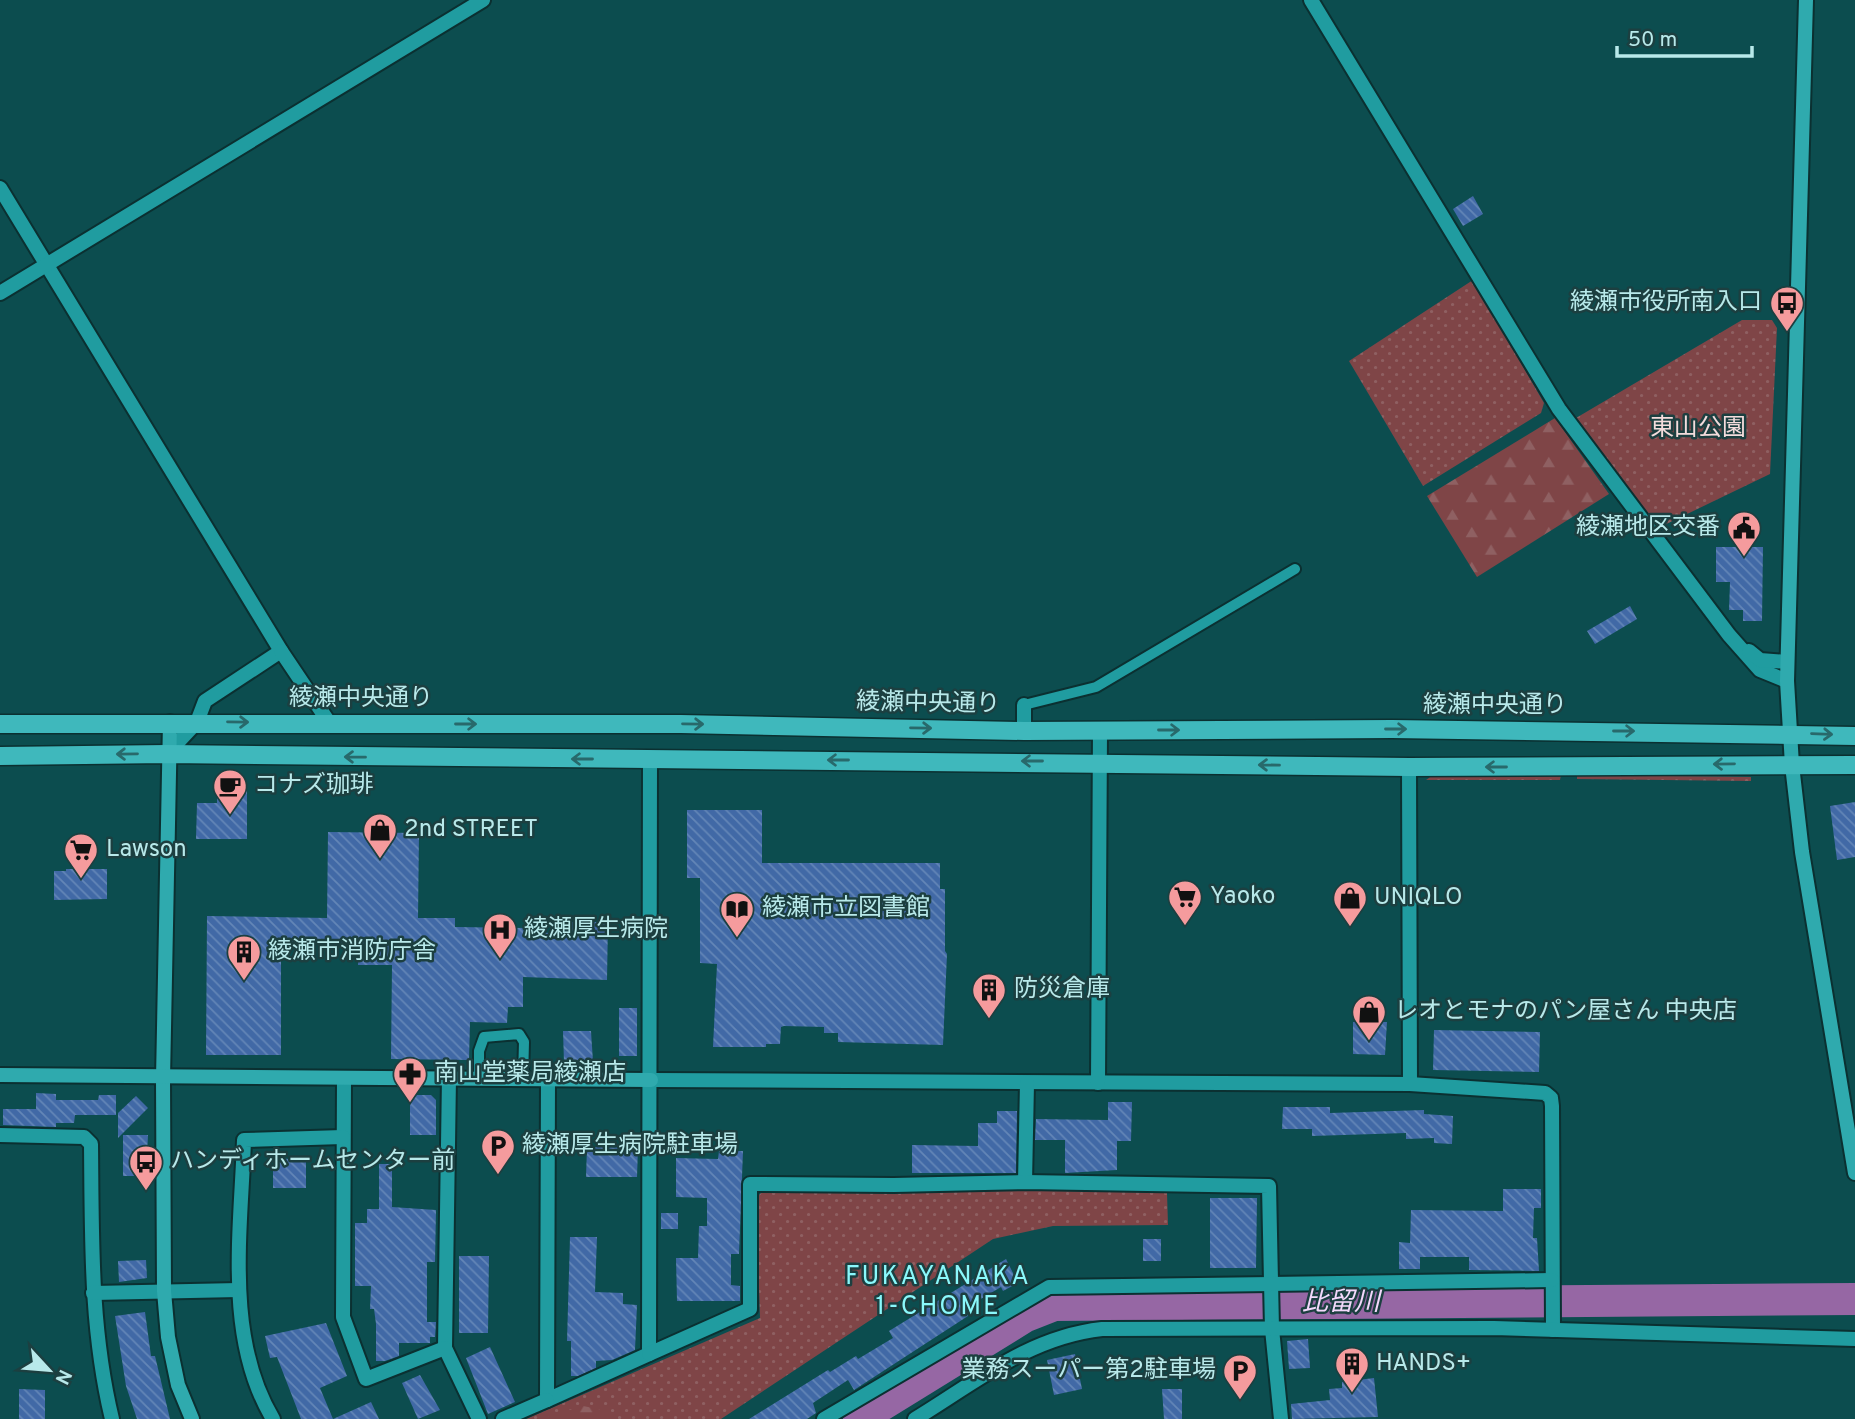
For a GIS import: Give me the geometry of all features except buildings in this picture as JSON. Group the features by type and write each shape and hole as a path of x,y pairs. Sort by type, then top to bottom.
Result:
{"main road":[{"name":"綾瀬中央通り","path":"0,724 681,724 1024,732 1790,733 1855,736"},
{"path":"0,756 167,754 1409,767 1855,765"}],"street":[{"path":"0,293 483,0"},
{"path":"1311,0 1559,409 1729,635 1760,670 1787,681"},
{"path":"1806,0 1787,681 1792,765 1802,852 1855,1173"},
{"path":"0,188 281,651 330,723"},
{"path":"1729,635 1760,660 1787,662"},
{"path":"167,754 197,722 205,701 281,651"},
{"path":"1024,705 1024,732"},
{"path":"170,722 167,754 163,1079 164,1291 168,1337 178,1385 192,1419"},
{"path":"1098,1083 1100,731"},
{"path":"649,1354 650,760"},
{"path":"1409,767 1410,1084"},
{"path":"0,1075 163,1079 479,1077 548,1080 1410,1084 1545,1093 1550,1098 1553,1330"},
{"path":"449,1077 445,1348 479,1419"},
{"path":"344,1078 343,1317 366,1379 445,1348"},
{"path":"547,1400 548,1080"},
{"path":"1025,1182 1027,1083"},
{"path":"0,1135 84,1137 91,1144 93,1293 100,1370 112,1419"},
{"path":"273,1419 257,1383 247,1346 239,1290 244,1140 343,1137"},
{"path":"503,1419 750,1309 750,1184 1025,1182 1269,1186 1272,1329 1281,1419"},
{"path":"824,1419 1049,1287 1552,1286"},
{"path":"93,1293 239,1290"},
{"path":"915,1419 1023,1351 1073,1332 1102,1329 1553,1330 1855,1339"}],"lane":[{"path":"1024,705 1096,687 1295,569"},
{"path":"479,1077 479,1051 484,1037 505,1033 519,1034 524,1042 523,1079"}],"green space":[{"path":"1473,280 1544,403 1541,413 1423,486 1349,361"},
{"name":"東山公園","path":"1742,320 1772,320 1777,328 1770,474 1656,529 1576,418"},
{"path":"1555,418 1609,494 1477,577 1427,496"},
{"path":"1433,775 1561,775 1560,780 1426,780"},
{"path":"1577,775 1751,777 1751,781 1577,779"},
{"path":"1040,1189 1167,1193 1168,1225 1053,1226 993,1239 721,1419 526,1419 760,1318 756,1198 763,1191"},
{"path":"583,1406 608,1411 610,1419 539,1419"}],"waterway":[{"name":"比留川","path":"859,1419 1026,1316 1054,1305 1855,1299"}],"place":[{"name":"綾瀬市役所南入口","path":"1787,333"},
{"name":"綾瀬地区交番","path":"1744,558"},
{"name":"コナズ珈琲","path":"230,816"},
{"name":"2nd STREET","path":"380,860"},
{"name":"Lawson","path":"81,880"},
{"name":"Yaoko","path":"1185,927"},
{"name":"UNIQLO","path":"1350,928"},
{"name":"綾瀬市立図書館","path":"737,939"},
{"name":"綾瀬厚生病院","path":"500,960"},
{"name":"綾瀬市消防庁舎","path":"244,982"},
{"name":"防災倉庫","path":"989,1020"},
{"name":"レオとモナのパン屋さん 中央店","path":"1369,1042"},
{"name":"南山堂薬局綾瀬店","path":"410,1104"},
{"name":"綾瀬厚生病院駐車場","path":"498,1176"},
{"name":"ハンディホームセンター前","path":"146,1192"},
{"name":"HANDS+","path":"1352,1394"},
{"name":"業務スーパー第2駐車場","path":"1240,1401"}],"district":[{"name":"FUKAYANAKA 1-CHOME","path":"938,1292"}]}
